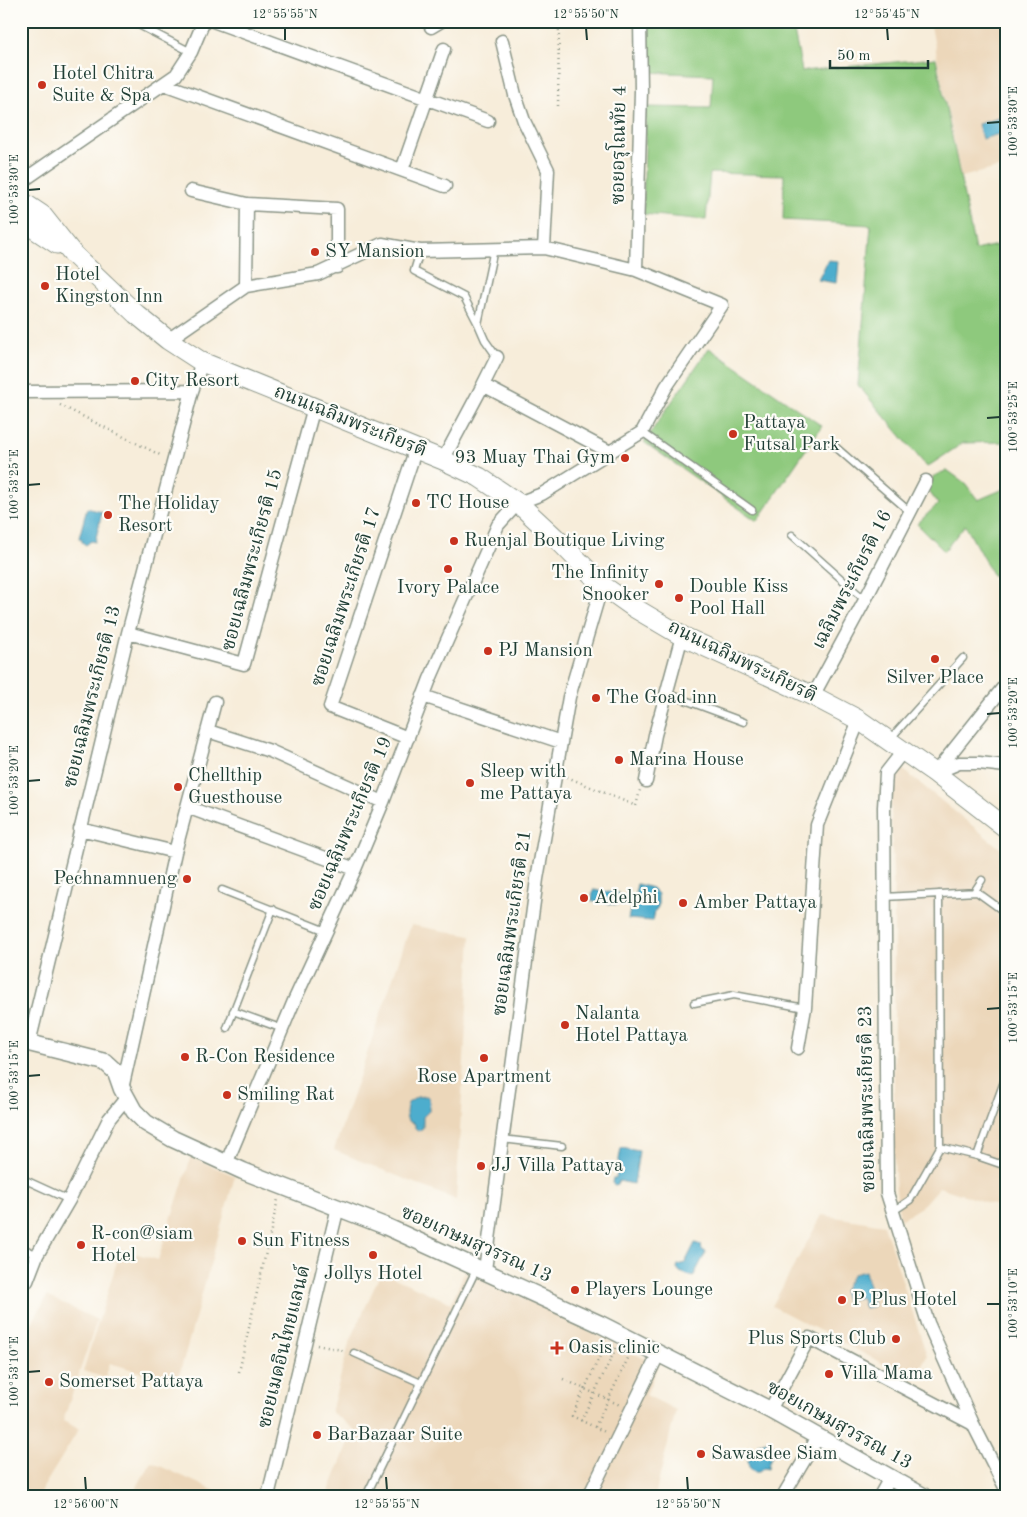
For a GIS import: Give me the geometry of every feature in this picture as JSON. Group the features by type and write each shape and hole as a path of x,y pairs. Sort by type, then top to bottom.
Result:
{"main road":[{"name":"ถนนเฉลิมพระเกียรติ","path":"21,201 42,215 73,254 136,314 168,340 202,362 416,448 479,477 518,503 602,585 633,607 682,636 813,696 859,720 935,772 1006,828"},
{"name":"ถนนเฉลิมพระเกียรติ","path":"21,220 73,254"}],"street":[{"path":"21,182 176,76 190,52 204,21"},
{"path":"213,21 488,121"},
{"name":"ซอยอรุโณทัย 4","path":"636,270 641,91 640,21"},
{"path":"502,41 515,95 524,121 548,170 544,248"},
{"path":"402,170 444,49"},
{"path":"164,84 445,186"},
{"path":"191,191 247,204 337,210 337,267"},
{"path":"246,286 247,204"},
{"path":"168,340 246,286 318,274 337,267 382,244 420,251 544,248 636,270 722,305 666,387 642,432 542,494 518,503"},
{"path":"444,460 498,357"},
{"name":"ซอยเฉลิมพระเกียรติ 13","path":"25,1042 128,633 192,391 202,362"},
{"path":"483,385 610,452"},
{"path":"21,392 192,391"},
{"name":"ซอยเฉลิมพระเกียรติ 15","path":"128,633 244,664 314,407"},
{"name":"ซอยเฉลิมพระเกียรติ 17","path":"408,738 330,707 416,448"},
{"name":"เฉลิมพระเกียรติ 16","path":"813,696 926,481"},
{"name":"ซอยเฉลิมพระเกียรติ 19","path":"226,1164 282,1029 384,802 423,696 465,596 498,525 518,503"},
{"name":"ซอยเฉลิมพระเกียรติ 21","path":"481,1268 502,1139 531,918 569,697 602,585"},
{"path":"646,781 655,735 682,636"},
{"path":"935,772 1006,684"},
{"path":"423,696 562,742"},
{"path":"26,1282 37,1254 69,1200 125,1093 175,852 215,702"},
{"path":"798,1048 805,1008 817,825 859,720"},
{"path":"208,731 270,750 384,802"},
{"name":"ซอยเฉลิมพระเกียรติ 23","path":"896,745 886,773 884,807 887,1193 928,1323 973,1424 1006,1490"},
{"path":"935,772 959,763 1006,766"},
{"path":"187,807 355,870"},
{"path":"80,828 175,852"},
{"name":"ซอยเกษมสุวรรณ 13","path":"25,1042 105,1062 116,1072 134,1111 146,1123 173,1139 226,1164 338,1206 385,1226 481,1268 600,1324 770,1410 923,1496"},
{"name":"ซอยเมดอินไทยแลนด์","path":"268,1496 338,1206"},
{"path":"770,1410 809,1338 973,1424"},
{"path":"589,1496 658,1354"},
{"path":"783,1496 818,1437"},
{"path":"880,1496 890,1478"}],"lane":[{"path":"131,21 190,52"},
{"path":"478,324 494,249"},
{"path":"420,251 414,271 464,297 485,340 498,357"},
{"path":"642,432 752,510"},
{"path":"831,442 909,511"},
{"path":"792,535 865,600"},
{"path":"896,745 963,658"},
{"path":"666,693 744,722"},
{"path":"974,892 982,880"},
{"path":"222,890 326,931"},
{"path":"884,897 977,892 1006,913"},
{"path":"892,1212 910,1200 940,1147 939,894"},
{"path":"227,1028 273,909"},
{"path":"694,1003 734,995 805,1008"},
{"path":"233,1011 282,1029"},
{"path":"977,1156 1006,1076"},
{"path":"502,1139 562,1146"},
{"path":"940,1147 977,1156 1006,1166"},
{"path":"21,1178 69,1200"},
{"path":"21,1247 37,1254"},
{"path":"366,1496 421,1383 481,1268"},
{"path":"354,1353 421,1383"}],"path":[{"path":"558,106 559,21"},
{"path":"56,403 168,459"},
{"path":"556,772 636,806 640,786 646,781"},
{"path":"239,1372 282,1186"},
{"path":"305,1342 354,1353"},
{"path":"606,1342 572,1416 617,1438"},
{"path":"581,1421 616,1347"},
{"path":"595,1427 630,1354"},
{"path":"563,1380 630,1410"}],"shaded area":[{"path":"930,21 1006,21 1006,166 961,177"},
{"path":"901,768 1006,853 1006,1209 939,1187 921,1207 900,1220 894,1159 894,906 890,782"},
{"path":"411,925 471,936 456,1200 334,1150"},
{"path":"191,1157 235,1176 177,1383 110,1363 105,1378 83,1371 121,1249 158,1260"},
{"name":"P Plus Hotel","path":"822,1215 884,1225 927,1356 915,1380 772,1306"},
{"path":"465,1271 486,1279 647,1360 659,1364 646,1395 676,1410 655,1496 327,1496 354,1429 331,1412 349,1344 381,1272 451,1303"},
{"name":"Somerset Pattaya","path":"47,1296 97,1320 63,1421 79,1429 38,1496 21,1496 21,1343"},
{"path":"151,1462 226,1496 132,1496"}],"green space":[{"path":"645,21 792,21 802,71 936,58 975,250 1006,243 1006,442 963,443 927,467 858,385 871,225 783,220 784,175 710,173 706,220 643,214 646,107 711,108 713,75 647,72"},
{"name":"Pattaya Futsal Park","path":"709,348 822,426 757,521 644,442"},
{"path":"947,470 965,483 978,500 1006,488 1006,560 993,576 965,525 944,551 917,524 938,504 928,490 933,477"}],"water":[{"path":"1006,116 1006,132 982,139 978,124"},
{"path":"828,260 838,261 836,283 818,280"},
{"path":"87,508 102,512 95,542 91,541 86,545 79,538"},
{"path":"637,884 652,888 658,894 658,907 653,921 628,919"},
{"path":"593,890 619,893 617,905 592,901"},
{"path":"417,1097 429,1097 430,1110 423,1117 423,1128 418,1131 415,1129 415,1124 408,1121 406,1115 408,1103"},
{"path":"621,1148 639,1151 634,1184 619,1181 615,1185 612,1183 613,1178 616,1178"},
{"path":"695,1243 701,1245 702,1250 706,1252 693,1277 680,1272 677,1268 678,1265 685,1263"},
{"path":"865,1271 874,1306 865,1309 861,1297 846,1301 843,1291 853,1274"},
{"path":"766,1441 773,1445 774,1448 768,1469 764,1468 759,1472 754,1472 749,1467 748,1459 756,1455 758,1444"}],"place":[{"name":"Hotel Chitra Suite & Spa","path":"42,85"},
{"name":"SY Mansion","path":"315,252"},
{"name":"Hotel Kingston Inn","path":"45,286"},
{"name":"City Resort","path":"135,381"},
{"name":"Pattaya Futsal Park","path":"733,434"},
{"name":"93 Muay Thai Gym","path":"625,458"},
{"name":"TC House","path":"416,503"},
{"name":"The Holiday Resort","path":"108,515"},
{"name":"Ruenjal Boutique Living","path":"454,541"},
{"name":"Ivory Palace","path":"448,569"},
{"name":"The Infinity Snooker","path":"659,584"},
{"name":"Double Kiss Pool Hall","path":"679,598"},
{"name":"PJ Mansion","path":"488,651"},
{"name":"Silver Place","path":"935,659"},
{"name":"The Goad inn","path":"596,698"},
{"name":"Marina House","path":"619,760"},
{"name":"Sleep with me Pattaya","path":"470,783"},
{"name":"Chellthip Guesthouse","path":"178,787"},
{"name":"Pechnamnueng","path":"187,879"},
{"name":"Adelphi","path":"584,898"},
{"name":"Amber Pattaya","path":"683,903"},
{"name":"Nalanta Hotel Pattaya","path":"565,1025"},
{"name":"R-Con Residence","path":"185,1057"},
{"name":"Rose Apartment","path":"484,1058"},
{"name":"Smiling Rat","path":"227,1095"},
{"name":"JJ Villa Pattaya","path":"481,1166"},
{"name":"Sun Fitness","path":"242,1241"},
{"name":"R-con@siam Hotel","path":"81,1245"},
{"name":"Jollys Hotel","path":"373,1255"},
{"name":"Players Lounge","path":"575,1290"},
{"name":"P Plus Hotel","path":"842,1300"},
{"name":"Plus Sports Club","path":"896,1339"},
{"name":"Oasis clinic","path":"557,1348"},
{"name":"Villa Mama","path":"829,1374"},
{"name":"Somerset Pattaya","path":"49,1382"},
{"name":"BarBazaar Suite","path":"317,1435"},
{"name":"Sawasdee Siam","path":"701,1454"}]}
